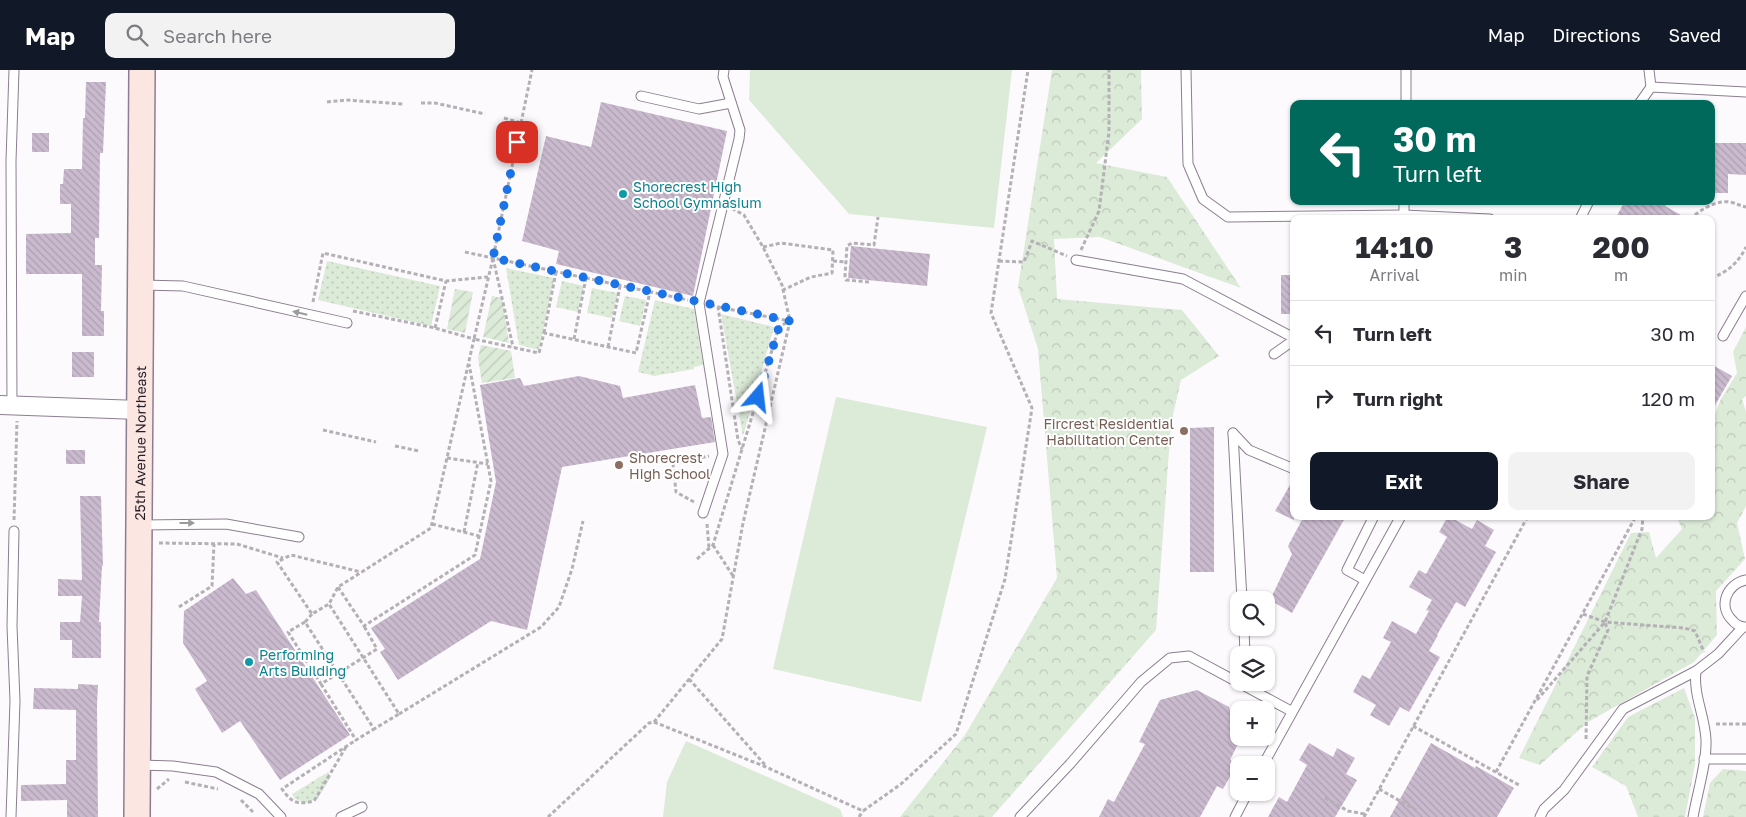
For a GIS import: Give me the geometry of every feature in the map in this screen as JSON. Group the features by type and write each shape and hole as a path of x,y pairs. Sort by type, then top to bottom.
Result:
{"street":[{"name":"25th Avenue Northeast","path":"136,817 145,534 139,410 142,70"},
{"path":"10,406 139,410"}],"lane":[{"path":"10,406 11,161 14,70"},
{"path":"703,512 723,454 700,303 740,130 723,77 724,70"},
{"path":"1186,70 1188,164 1203,199 1228,217 1290,217"},
{"path":"1406,70 1406,100"},
{"path":"1642,100 1651,87 1649,70"},
{"path":"1651,87 1746,92"},
{"path":"641,96 699,109 731,103"},
{"path":"1076,260 1183,279 1290,337"},
{"path":"140,285 183,286 348,323"},
{"path":"1724,336 1746,296"},
{"path":"1274,354 1290,342"},
{"path":"1242,591 1233,433 1249,450 1290,467"},
{"path":"1366,580 1347,570 1372,520"},
{"path":"1268,756 1399,520"},
{"path":"145,534 226,524 299,537"},
{"path":"11,817 15,701 12,626 14,531"},
{"path":"1540,817 1544,809 1564,790 1622,709 1696,671 1745,627 1733,622 1727,612 1725,600 1729,588 1746,580"},
{"path":"1020,817 1070,764 1141,682 1170,658 1189,656 1230,673"},
{"path":"1692,817 1706,740 1694,685 1696,671"},
{"path":"1260,691 1292,711"},
{"path":"1704,759 1746,759"},
{"path":"137,765 173,766 216,772 259,794 281,817"},
{"path":"1235,817 1243,801"},
{"path":"341,817 362,807"}],"path":[{"path":"356,740 288,632 306,622 312,614 329,604 338,587 431,528 493,258 532,70"},
{"path":"859,817 863,811 901,784 956,734 1005,579 1032,408 992,312 998,261 1028,70"},
{"path":"998,261 1024,262 1032,241 1076,260 1099,212 1109,132 1109,70"},
{"path":"326,102 346,100 402,104"},
{"path":"421,103 435,103 484,114"},
{"path":"504,118 521,123"},
{"path":"1715,204 1731,202 1746,207"},
{"path":"548,817 649,723 654,722 722,639 743,523 790,321 782,285 763,246 744,215 724,204"},
{"path":"1695,215 1713,205"},
{"path":"869,282 846,280 847,246 852,243 874,245 878,217"},
{"path":"763,246 781,243 833,250 832,273 811,277 783,290"},
{"path":"1715,276 1734,266 1746,247"},
{"path":"465,252 790,321"},
{"path":"321,304 312,302 323,253 446,281 488,277"},
{"path":"493,258 513,348"},
{"path":"833,261 846,262"},
{"path":"350,310 539,353 556,272"},
{"path":"574,340 586,278"},
{"path":"435,328 446,281"},
{"path":"608,347 620,286"},
{"path":"544,333 636,353 650,292"},
{"path":"718,307 738,440 742,450"},
{"path":"697,559 713,545 779,327 790,321"},
{"path":"364,626 475,555 491,481 469,360"},
{"path":"10,406 14,531"},
{"path":"323,430 376,442"},
{"path":"395,446 419,450"},
{"path":"709,456 673,464 676,492 692,500 703,512 708,527 709,548"},
{"path":"447,458 488,464"},
{"path":"464,532 478,462"},
{"path":"1325,798 1348,811 1364,815 1526,520"},
{"path":"1496,772 1634,520"},
{"path":"1532,706 1605,622 1642,530 1643,520"},
{"path":"346,747 314,802 303,804 292,801 282,789 356,740 541,627 559,607 572,569 582,521"},
{"path":"432,524 479,536"},
{"path":"145,534 214,544 237,544 284,558"},
{"path":"179,607 212,586 214,544"},
{"path":"713,545 733,576"},
{"path":"312,614 277,562 291,555 361,572"},
{"path":"322,684 377,649 338,587"},
{"path":"329,604 399,714"},
{"path":"1583,614 1605,622 1684,628 1695,631 1708,661"},
{"path":"306,622 374,729"},
{"path":"1586,745 1587,676 1608,630 1605,622"},
{"path":"689,679 766,767"},
{"path":"654,722 766,767 863,811"},
{"path":"1702,724 1746,724"},
{"path":"1413,726 1519,785"},
{"path":"150,795 169,779 227,790"},
{"path":"1379,789 1416,810"},
{"path":"235,794 253,812"}],"green space":[{"path":"750,70 1012,70 994,228 849,214 749,100"},
{"path":"1052,70 1141,70 1142,119 1096,163 1167,177 1241,288 1100,237 1054,239 1057,299 1182,310 1219,356 1181,380 1171,424 1156,630 992,817 900,817 965,735 1057,578 1038,349 1018,287"},
{"path":"327,261 440,286 431,326 318,300"},
{"path":"506,268 554,278 539,350 519,345"},
{"path":"562,281 584,286 578,312 556,307"},
{"path":"592,288 618,293 612,318 587,313"},
{"path":"455,289 473,292 465,333 447,329"},
{"path":"492,296 502,298 509,343 483,337"},
{"path":"625,296 646,300 640,326 619,321"},
{"path":"655,300 694,309 703,365 694,367 694,369 654,376 638,372"},
{"path":"721,314 774,327 743,436"},
{"path":"1746,327 1746,396 1742,399 1746,412 1746,506 1737,523 1745,559 1716,591 1717,635 1694,662 1588,722 1540,765 1519,758 1631,533 1649,532 1656,558 1682,529 1678,520 1715,520 1715,414 1721,399 1737,373 1733,352"},
{"path":"481,345 511,351 515,378 482,383 478,358"},
{"path":"836,397 987,427 921,702 773,669"},
{"path":"1684,688 1695,718 1695,764 1685,817 1638,817 1626,786 1592,767 1628,717"},
{"path":"686,741 840,809 843,817 663,817 667,782"},
{"path":"1723,769 1746,771 1746,817 1703,817 1710,783"},
{"path":"328,772 331,777 318,798 306,803 295,799 292,794"}],"building":[{"path":"86,82 106,82 103,153 100,153 99,238 95,238 95,265 102,265 101,311 104,311 104,336 82,336 82,274 26,274 26,234 71,233 71,204 60,204 60,184 63,184 64,169 82,169"},
{"name":"Shorecrest High School Gymnasium","path":"601,102 727,131 693,296 556,264 559,251 522,241 546,136 591,147"},
{"path":"32,133 49,133 49,152 32,152"},
{"path":"1715,143 1746,143 1746,175 1728,174 1728,193 1715,193"},
{"path":"1623,205 1666,205 1681,215 1617,215"},
{"path":"851,246 930,254 927,286 848,278"},
{"path":"1281,275 1290,275 1290,314 1281,314"},
{"path":"72,352 94,352 94,377 72,377"},
{"path":"1715,366 1732,376 1715,405"},
{"path":"579,376 620,386 623,398 695,385 702,418 711,417 715,442 562,467 527,630 491,621 398,680 380,652 385,649 371,628 480,559 496,482 480,385 520,378 524,386"},
{"path":"1214,427 1214,572 1190,572 1190,428"},
{"path":"66,450 85,450 85,464 66,464"},
{"path":"1290,485 1290,518 1275,511"},
{"path":"80,496 101,496 103,566 99,622 101,622 101,658 72,658 72,640 60,640 60,622 80,622 82,596 58,596 58,579 82,580"},
{"path":"1302,520 1344,520 1292,613 1275,603 1274,591 1292,554 1288,546"},
{"path":"1446,520 1455,520 1472,529 1477,520 1494,530 1485,546 1496,552 1465,607 1456,602 1437,635 1429,651 1440,657 1409,712 1400,707 1389,726 1370,715 1376,705 1353,692 1362,675 1370,679 1391,642 1383,638 1392,621 1416,634 1429,611 1426,610 1432,600 1409,587 1419,570 1426,574 1447,537 1439,532"},
{"name":"Performing Arts Building","path":"233,578 246,594 256,590 350,735 280,780 240,721 222,733 195,689 207,681 183,643 184,611"},
{"path":"78,684 98,685 98,817 67,817 67,800 21,801 21,785 66,784 66,760 76,760 76,710 33,709 34,688 78,689"},
{"path":"1197,690 1229,707 1230,746 1237,746 1232,756 1230,756 1230,776 1223,789 1217,786 1200,817 1099,817 1108,799 1114,802 1145,744 1139,742 1160,700"},
{"path":"1309,743 1333,757 1337,748 1355,758 1346,774 1357,780 1335,817 1268,817 1279,797 1287,802 1307,765 1299,760"},
{"path":"1431,743 1514,788 1497,817 1390,817"}],"place":[{"name":"Shorecrest High School Gymnasium","path":"623,194"},
{"name":"Fircrest Residential Habilitation Center","path":"1184,431"},
{"name":"Shorecrest High School","path":"619,465"},
{"name":"Performing Arts Building","path":"249,662"}],"route":[{"path":"517,142 493,258 790,321 779,327 758,397"}]}
